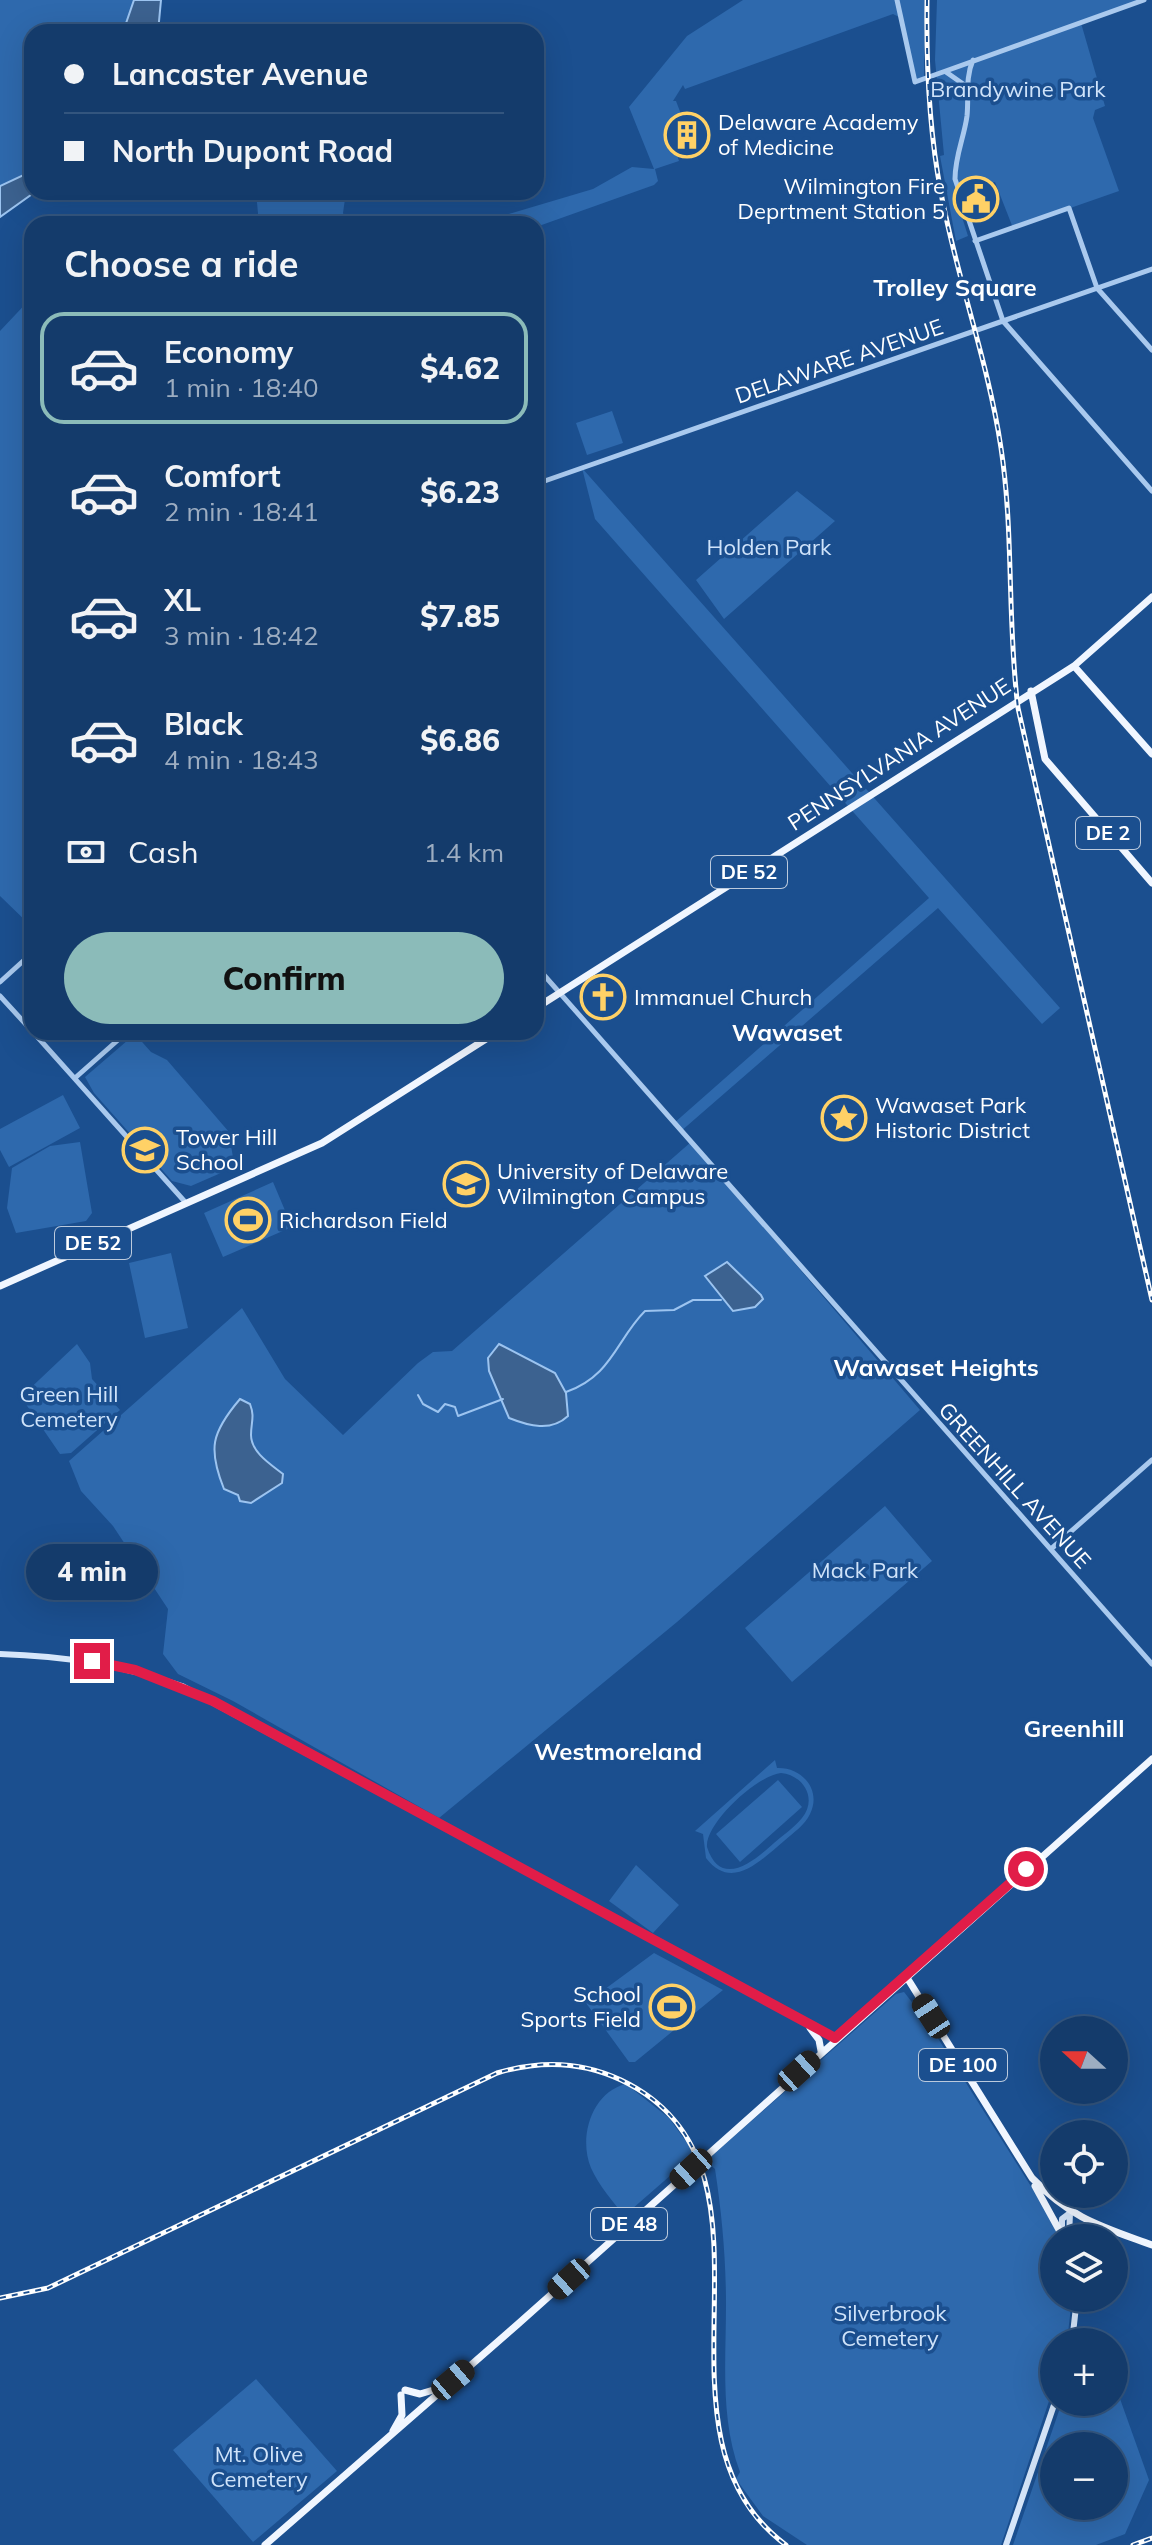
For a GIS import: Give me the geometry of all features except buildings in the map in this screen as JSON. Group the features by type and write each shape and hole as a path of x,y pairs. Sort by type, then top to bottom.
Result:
{"main road":[{"name":"PENNSYLVANIA AVENUE","path":"544,1003 1074,666 1152,597"},
{"path":"1074,666 1152,754"},
{"name":"DE 2","path":"1031,691 1045,759 1152,883"},
{"name":"DE 52","path":"0,1286 322,1143 484,1040"},
{"path":"0,1654 92,1661 182,1686 810,2028 835,2038"},
{"name":"DE 48","path":"265,2545 1152,1759"},
{"name":"DE 100","path":"906,1976 1032,2178 1070,2213 1152,2245"},
{"path":"810,2028 819,2040 821,2051"},
{"path":"1032,2178 1057,2224"},
{"path":"1063,2224 1062,2219 1070,2213"},
{"path":"390,2436 402,2415 403,2392 420,2394 446,2386"},
{"path":"1006,2545 1050,2416"}],"street":[{"path":"897,0 915,82 1144,0"},
{"path":"973,60 955,179 1003,321 1152,491"},
{"path":"945,72 957,77 967,87"},
{"path":"975,241 1069,208 1097,288 1152,350"},
{"name":"DELAWARE AVENUE","path":"544,481 1152,269"},
{"path":"0,982 24,960"},
{"name":"GREENHILL AVENUE","path":"544,975 1152,1664"},
{"path":"0,996 24,1023"},
{"path":"39,1040 186,1203"},
{"path":"75,1078 118,1040"},
{"path":"1051,1549 1152,1460"}],"green space":[{"path":"0,0 151,0 147,24 24,24 24,191 0,205"},
{"name":"Brandywine Park","path":"743,0 924,0 924,79 915,82 899,17 893,14 685,89 683,85 673,101 676,101 684,122 668,128 679,161 655,169 658,181 654,185 544,224 544,216 502,216 593,189 632,167 654,169 629,107 687,36"},
{"name":"Brandywine Park","path":"937,0 1144,0 1081,23 1105,106 1095,110 1093,118 1119,191 1013,228 995,182 955,195 968,236 956,241 940,156 944,155 935,60"},
{"path":"257,200 345,200 344,216 258,216"},
{"path":"24,306 24,919 0,896 0,331"},
{"path":"612,411 623,443 587,455 576,423"},
{"path":"582,468 1060,1008 1042,1024 938,908 680,1132 673,1124 929,898 595,519"},
{"name":"Holden Park","path":"797,491 835,521 724,619 696,580"},
{"path":"128,1040 140,1040 151,1052 167,1060 229,1132 234,1164 230,1169 191,1186 172,1181 94,1093 85,1077"},
{"path":"63,1095 80,1128 9,1167 0,1150 0,1129"},
{"path":"80,1142 92,1213 86,1221 16,1233 7,1208 12,1168 50,1146"},
{"path":"691,1142 920,1410 677,1622 439,1818 233,1701 178,1674 163,1654 168,1609 113,1526 81,1491 69,1461 242,1308 285,1379 343,1435 418,1363 433,1352 452,1351"},
{"name":"Richardson Field","path":"273,1182 292,1227 223,1257 204,1213"},
{"path":"171,1253 188,1328 145,1338 129,1263"},
{"name":"Green Hill Cemetery","path":"77,1344 90,1363 92,1379 120,1410 71,1453 60,1454 21,1397"},
{"name":"Mack Park","path":"885,1506 932,1561 792,1682 745,1628"},
{"path":"775,1760 777,1768 794,1771 811,1789 813,1805 805,1822 756,1864 736,1873 716,1868 706,1858 703,1834 695,1831","holes":["781,1773 789,1775 806,1789 809,1803 802,1818 748,1863 739,1868 721,1867 713,1860 707,1847 714,1826 735,1802 759,1782"]},
{"path":"778,1780 802,1807 740,1862 716,1834"},
{"path":"636,1865 679,1905 653,1933 609,1901"},
{"name":"School Sports Field","path":"654,1953 723,1990 635,2062 629,2062 586,2003"},
{"name":"Silverbrook Cemetery","path":"904,1992 929,2024 1040,2201 1040,2208 1045,2208 1049,2215 1053,2224 1040,2224 1040,2312 1070,2312 1069,2328 1040,2328 1040,2416 1044,2416 1001,2545 807,2545 763,2516 736,2479 740,2472 727,2411 722,2220 715,2169 706,2161 896,1994"},
{"path":"626,2084 669,2118 695,2154 624,2216 594,2175 586,2143 587,2130 597,2106 604,2096"},
{"name":"Mt. Olive Cemetery","path":"256,2379 337,2471 253,2542 173,2450"},
{"path":"1057,2416 1126,2416 1149,2480 1125,2534 1096,2545 1013,2545 1040,2466 1040,2520 1128,2520 1128,2432 1052,2432"}],"shaded area":[{"path":"134,0 161,0 159,24 126,24"},
{"path":"24,175 24,200 0,217 0,186"},
{"path":"727,1262 761,1295 763,1299 755,1307 733,1311 705,1276"},
{"path":"499,1344 555,1373 566,1393 568,1416 547,1426 509,1418 489,1371 488,1358"},
{"path":"240,1399 250,1404 254,1447 283,1474 282,1483 251,1503 240,1501 238,1495 224,1489 214,1452 218,1432"}],"waterway":[{"path":"566,1392 594,1377 604,1367 645,1311 674,1310 693,1300 721,1300"},
{"path":"418,1395 423,1404 438,1412 445,1404 455,1407 458,1416 503,1399"}],"railway":[{"path":"927,0 929,97 937,169 1001,448 1008,513 1018,708 1152,1300"},
{"path":"0,2298 48,2288 497,2073 545,2064 591,2069 621,2080 675,2121 703,2174 713,2235 714,2371 720,2436 742,2496 786,2545"},
{"path":"1133,2545 1152,2538"}],"place":[{"name":"Delaware Academy of Medicine","path":"687,135"},
{"name":"Wilmington Fire Deprtment Station 5","path":"976,199"},
{"name":"Immanuel Church","path":"603,997"},
{"name":"Wawaset Park Historic District","path":"844,1118"},
{"name":"Tower Hill School","path":"145,1150"},
{"name":"University of Delaware Wilmington Campus","path":"466,1184"},
{"name":"Richardson Field","path":"248,1220"},
{"name":"School Sports Field","path":"672,2007"}],"district":[{"name":"Trolley Square","path":"955,288"},
{"name":"Wawaset","path":"787,1033"},
{"name":"Wawaset Heights","path":"936,1368"},
{"name":"Greenhill","path":"1074,1729"},
{"name":"Westmoreland","path":"618,1752"}],"route":[{"path":"92,1661 135,1670 182,1686 213,1701 810,2028 835,2038 1026,1869"}]}
